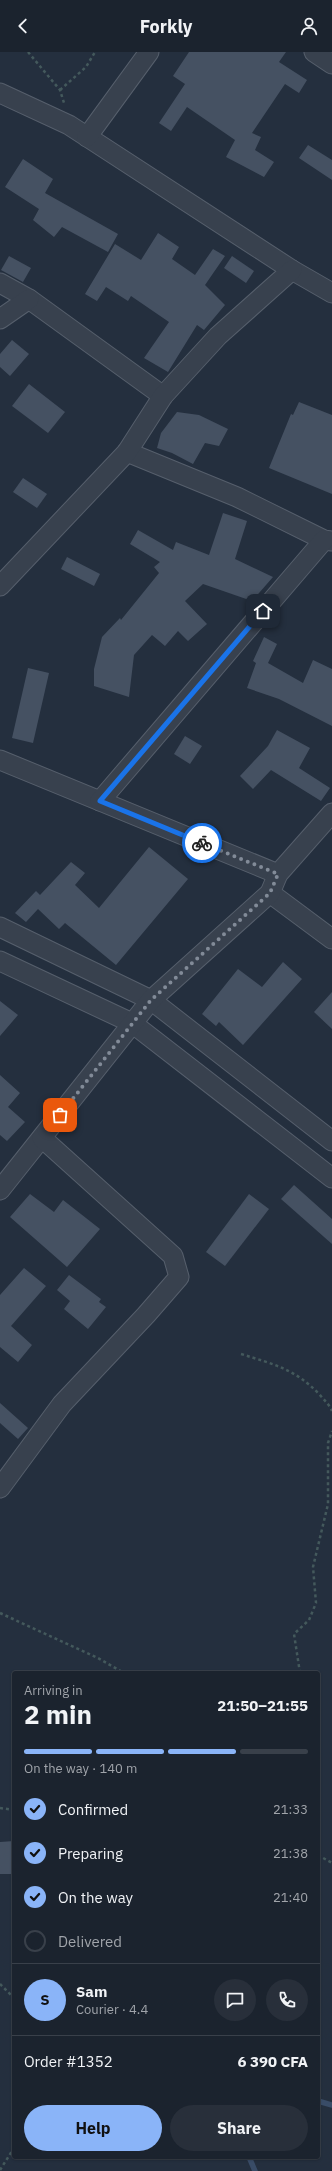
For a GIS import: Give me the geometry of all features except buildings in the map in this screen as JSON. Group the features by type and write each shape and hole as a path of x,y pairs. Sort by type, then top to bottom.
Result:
{"street":[{"path":"86,138 150,52"},
{"path":"314,52 332,64"},
{"path":"0,93 69,126 292,270 332,293"},
{"path":"0,586 127,452 163,396 218,336 292,270"},
{"path":"0,283 29,299 163,396"},
{"path":"0,319 29,299"},
{"path":"100,801 328,541 237,497 127,452"},
{"path":"0,760 278,874"},
{"path":"0,1190 151,1000 270,893 278,874 332,813"},
{"path":"270,893 332,939"},
{"path":"0,927 151,1000 332,1142"},
{"path":"0,961 132,1023 332,1178"},
{"path":"0,1488 62,1404 146,1315 179,1276 173,1256 42,1138"}],"path":[{"path":"28,52 60,90 69,126"},
{"path":"60,90 86,67 95,52"},
{"path":"241,1354 267,1361 291,1371 308,1383 330,1406 332,1411"},
{"path":"300,1671 294,1634 309,1620 316,1603 312,1567 328,1504 328,1443 332,1430"},
{"path":"0,1613 98,1658 121,1671"},
{"path":"0,1808 12,1810"},
{"path":"320,1856 332,1863"},
{"path":"0,1984 12,1996"},
{"path":"0,2170 12,2151"}],"waterway":[{"path":"320,2102 332,2105"},
{"path":"250,2159 255,2171"}],"way so far":[{"path":"60,1115 151,1000 270,893 278,874 202,843"}],"route":[{"path":"202,843 100,801 263,611"}]}
